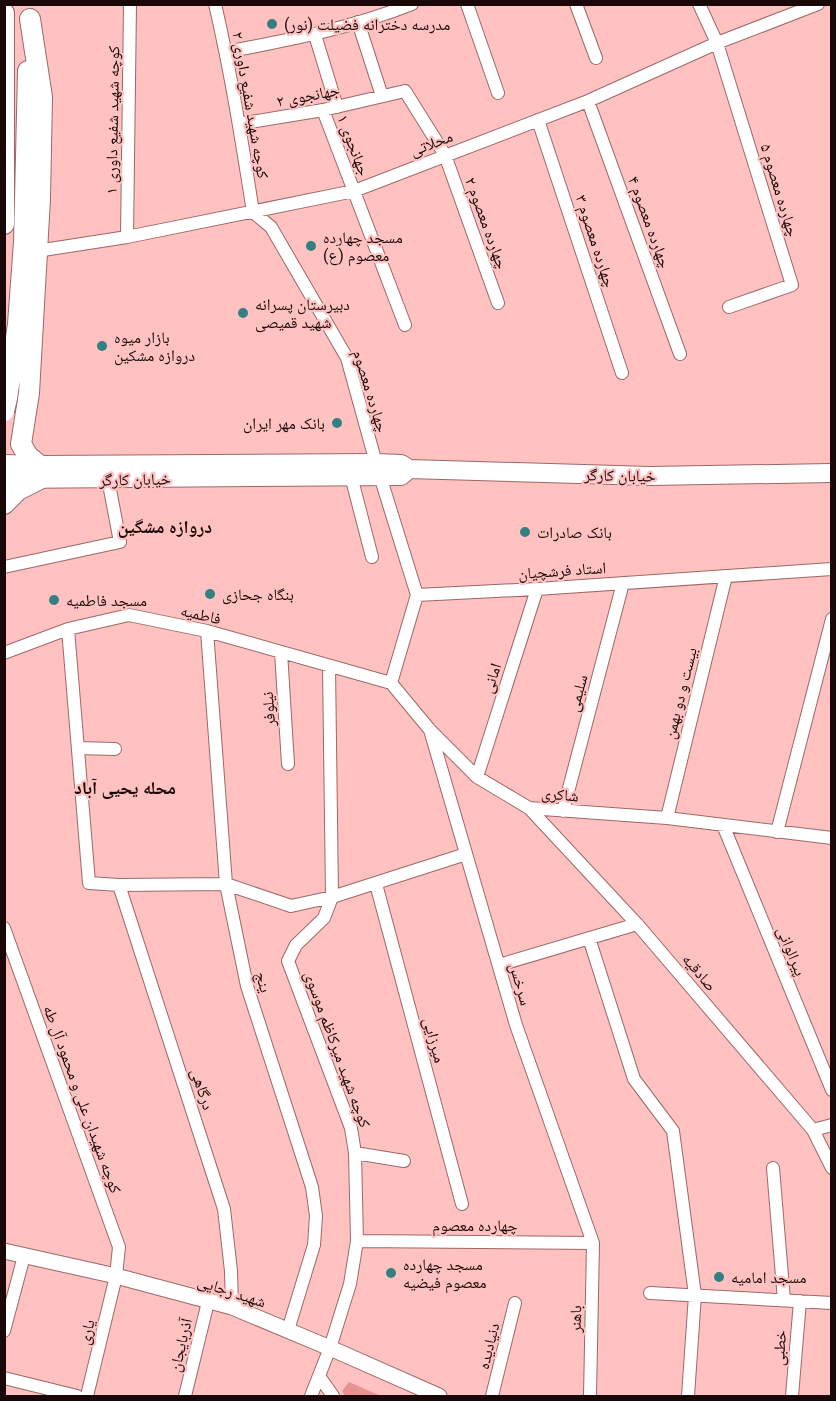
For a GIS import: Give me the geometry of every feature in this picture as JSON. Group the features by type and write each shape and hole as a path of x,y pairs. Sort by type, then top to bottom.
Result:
{"main road":[{"path":"29,393 15,407 5,406 18,324 23,254 30,12"},
{"path":"30,12 42,97 40,199 29,393 21,444 38,473"},
{"path":"4,224 5,14"},
{"path":"4,464 38,473"},
{"name":"خیابان کارگر","path":"38,473 108,479 351,476 401,464 409,469 650,476 831,473"},
{"name":"خیابان کارگر","path":"38,473 378,469"},
{"path":"4,479 38,473"},
{"path":"4,504 38,473"}],"street":[{"name":"کوچه شهید شفیع داوری ۱","path":"128,237 130,4"},
{"name":"کوچه شهید شفیع داوری ۲","path":"215,4 226,52 253,212"},
{"path":"226,52 315,35 393,8 412,4"},
{"path":"467,4 498,93"},
{"path":"576,4 596,58"},
{"path":"699,4 717,43"},
{"name":"محلاتی","path":"37,251 128,237 354,191 588,101 717,43 818,4"},
{"path":"358,22 382,96"},
{"name":"جهانجوی ۱","path":"315,35 337,107"},
{"name":"چهارده معصوم ۵","path":"717,43 792,285 729,307"},
{"name":"جهانجوی ۲","path":"239,124 323,111 405,91 445,155"},
{"name":"چهارده معصوم ۴","path":"588,101 680,354"},
{"name":"جهانجوی ۱","path":"323,111 405,325"},
{"name":"چهارده معصوم ۳","path":"538,120 622,373"},
{"name":"چهارده معصوم ۲","path":"445,155 498,303"},
{"name":"چهارده معصوم","path":"253,212 271,227 347,358 378,469"},
{"path":"378,469 417,595 391,683"},
{"path":"351,476 372,557"},
{"path":"4,567 120,542 108,479"},
{"name":"استاد فرشچیان","path":"417,595 831,569"},
{"name":"بیست و دو بهمن","path":"667,818 726,576"},
{"name":"سلیمی","path":"563,811 623,583"},
{"name":"امانی","path":"477,777 537,589"},
{"name":"فاطمیه","path":"4,653 68,629 129,615 207,632 391,683"},
{"path":"777,832 831,619"},
{"path":"68,629 89,883 226,884 291,906 376,884 466,854"},
{"name":"ینج","path":"207,632 226,884 247,986 312,1187 316,1216 314,1245 288,1330"},
{"name":"نیلوفر","path":"281,652 288,764"},
{"name":"کوچه شهید میرکاظم موسوی","path":"311,1396 330,1348 350,1284 357,1241 355,1153 351,1128 288,961 296,945 324,918 332,897 330,666"},
{"name":"شاکری","path":"391,683 430,730 477,777 529,808 667,818 831,838"},
{"name":"سرخس","path":"430,730 516,1025 593,1243"},
{"path":"78,748 115,749"},
{"name":"صادقیه","path":"529,808 637,924 813,1130 831,1168"},
{"name":"پیرالوانی","path":"723,825 831,1090"},
{"name":"میرزایی","path":"376,884 462,1204"},
{"name":"درگاهی","path":"119,885 224,1209 231,1270 232,1308"},
{"path":"499,965 637,924"},
{"name":"کوچه شهیدان علی و محمود آل طه","path":"6,933 119,1247 116,1276"},
{"path":"589,938 634,1079 674,1131 695,1295 688,1396"},
{"path":"813,1130 831,1125"},
{"path":"355,1153 404,1161"},
{"path":"772,1168 784,1300"},
{"name":"چهارده معصوم","path":"357,1241 593,1243"},
{"name":"باهنر","path":"590,1396 593,1243"},
{"name":"شهید رجایی","path":"4,1251 116,1276 232,1308 439,1396"},
{"path":"4,1331 24,1256"},
{"name":"یاری","path":"87,1396 116,1276"},
{"path":"650,1293 831,1303"},
{"name":"خطبی","path":"792,1396 800,1301"},
{"name":"آذربایجان","path":"185,1396 208,1302"},
{"name":"دنیادیده","path":"492,1396 515,1303"},
{"path":"319,1376 333,1396"},
{"path":"4,1378 77,1396"}],"shaded area":[{"path":"349,1382 381,1396 345,1396 342,1391"}],"place":[{"name":"مدرسه دخترانه فضیلت (نور)","path":"272,24"},
{"name":"مسجد چهارده معصوم (ع)","path":"311,246"},
{"name":"دبیرستان پسرانه شهید قمیصی","path":"243,313"},
{"name":"بازار میوه دروازه مشکین","path":"102,346"},
{"name":"بانک مهر ایران","path":"337,423"},
{"name":"بانک صادرات","path":"525,532"},
{"name":"بنگاه جحازی","path":"210,594"},
{"name":"مسجد فاطمیه","path":"54,600"},
{"name":"مسجد چهارده معصوم فیضیه","path":"391,1273"},
{"name":"مسجد امامیه","path":"719,1277"}],"district":[{"name":"دروازه مشگین","path":"165,527"},
{"name":"محله یحیی آباد","path":"125,788"}]}
